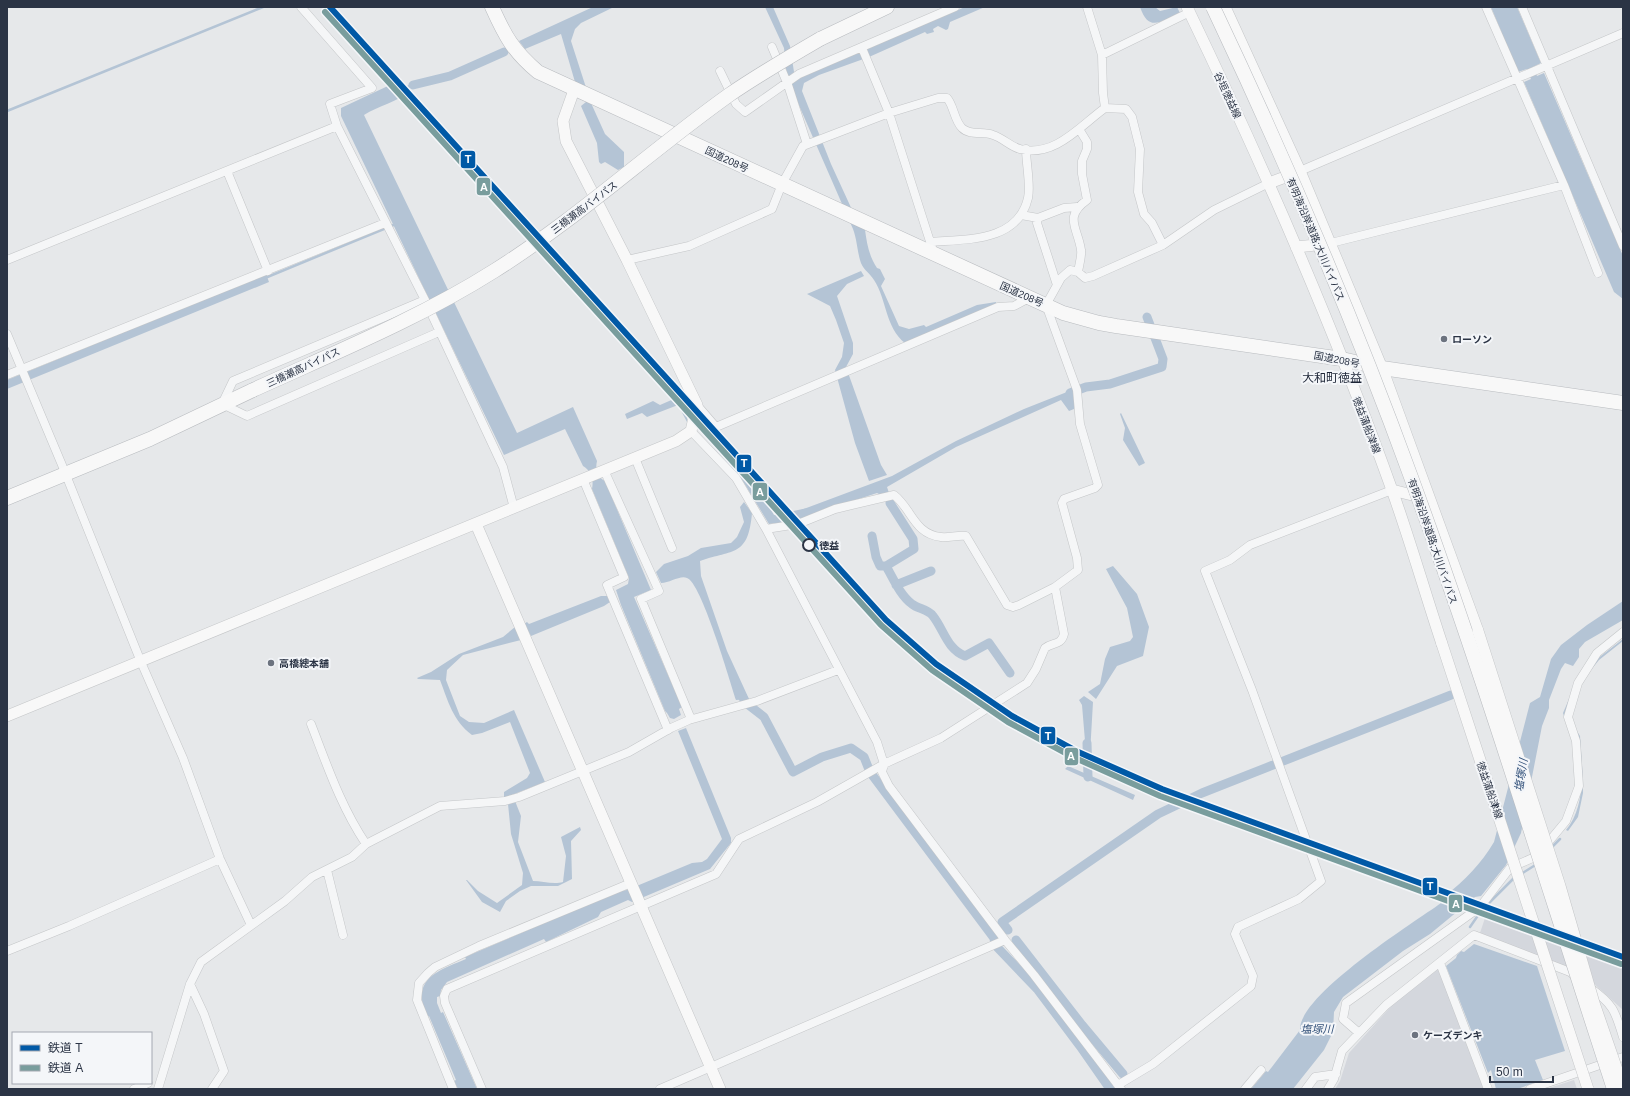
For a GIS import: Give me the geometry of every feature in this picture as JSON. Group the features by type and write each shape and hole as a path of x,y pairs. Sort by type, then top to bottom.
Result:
{"highway":[{"name":"国道208号","path":"492,7 507,40 524,61 538,72 574,90 782,184 933,248 1029,298 1063,313 1099,323 1342,359 1382,368 1623,403"},
{"name":"三橋瀬高バイパス","path":"7,498 64,470 222,404 419,313 494,271 566,222 727,96 775,64 820,39 887,7"},
{"name":"有明海沿岸道路;大川バイパス","path":"1213,7 1312,227 1374,379 1411,478 1461,620 1614,1089"},
{"name":"三橋瀬高バイパス","path":"7,488 64,470"}],"main road":[{"path":"1225,7 1300,171 1331,243 1382,368 1431,499 1478,631 1560,886 1594,1003 1623,1087"},
{"name":"谷垣徳益線","path":"1189,9 1269,183 1342,359"},
{"path":"7,716 676,441 692,431 697,405 628,260 566,141 563,122 574,90"},
{"path":"1269,183 1300,171"},
{"path":"1296,247 1331,243"},
{"name":"徳益蒲船津線","path":"1342,359 1392,490 1588,1089"},
{"path":"1392,490 1431,499"},
{"path":"476,524 720,1089"}],"street":[{"path":"301,7 372,88 330,104 337,126 425,300 503,467 514,508"},
{"path":"720,71 736,104 745,112 799,74 955,7"},
{"path":"1087,7 1102,54 1105,108"},
{"path":"1486,7 1564,185 1598,273"},
{"path":"1522,7 1623,246"},
{"path":"1102,54 1189,9"},
{"path":"1300,171 1623,33"},
{"path":"772,47 788,82 806,144"},
{"path":"862,48 889,113 933,248 985,237 1004,231 1014,224 1021,215 1028,197 1026,149"},
{"path":"628,260 689,246 772,209 782,184 803,146 889,113 938,98 947,98 960,126 966,132 992,134 1020,149 1039,150 1052,146 1072,136 1105,108 1126,109 1132,117 1140,149 1138,192 1144,214 1152,223 1163,245"},
{"path":"7,260 337,126"},
{"path":"1021,215 1038,218 1064,208 1077,207 1087,200 1082,174 1082,161 1087,149 1087,142 1079,129"},
{"path":"227,171 268,271"},
{"path":"766,529 798,524 835,509 894,495 900,500 924,532 941,537 966,536 1008,605 1013,607 1019,605 1055,587 1078,570 1077,558 1062,503 1064,499 1095,488 1098,485 1080,424 1077,390 1046,305 1061,278 1070,270 1078,272 1085,278 1093,276 1163,245 1214,210 1269,183"},
{"path":"1331,243 1564,185"},
{"path":"1077,207 1073,220 1081,251 1078,272"},
{"path":"1038,218 1037,223 1057,285"},
{"path":"7,376 385,223"},
{"path":"697,405 716,427 998,307 1014,306 1029,298"},
{"path":"425,300 233,381 222,404 247,416 439,332"},
{"path":"7,334 64,470 141,662 183,758 220,859 251,925"},
{"path":"692,431 736,478 766,529 838,670 877,742 884,764 882,772 889,786 1005,940 1034,975 1119,1087 1153,1064 1251,986 1253,976 1235,934 1238,927 1299,899 1321,881 1205,571 1230,560 1250,546 1392,490"},
{"path":"635,458 672,548"},
{"path":"604,470 659,591 641,599 691,719"},
{"path":"586,478 624,577 607,585 669,729"},
{"path":"482,1089 445,1002 444,996 447,989 716,874 740,839 817,802 884,764 941,738 1027,684 1036,669 1045,648 1047,646 1059,643 1064,634 1055,587"},
{"path":"1359,1033 1344,1019 1346,1003 1480,907 1510,868 1537,856 1566,821 1579,786 1576,741 1568,717 1578,683 1597,653 1623,632"},
{"path":"158,1089 190,984 201,962 285,901 312,877 352,857 366,844 440,806 505,801 519,797 629,752 669,729 691,719 757,701 838,670"},
{"path":"311,724 336,790 354,827 366,844"},
{"path":"7,951 69,926 220,859"},
{"path":"327,870 344,935"},
{"path":"453,1089 416,1000 420,983 428,973 435,967 479,946 631,883"},
{"path":"1328,1089 1336,1074 1342,1051 1386,1004 1474,935 1570,972 1601,996 1615,1011 1623,1037"},
{"path":"660,1089 1005,940"},
{"path":"1440,963 1488,1089"},
{"path":"190,984 204,1014 224,1071 212,1089"},
{"path":"1530,1089 1623,1058"},
{"path":"1245,1089 1261,1070"},
{"path":"1306,1089 1315,1077 1336,1074"},
{"path":"152,1082 161,1078"},
{"path":"134,1089 146,1084"}],"shaded area":[{"path":"1487,912 1623,960 1623,1010 1582,973 1480,933"},
{"name":"ケーズデンキ","path":"1440,967 1484,1089 1335,1089 1340,1081 1349,1053 1394,1003"},
{"path":"1574,1080 1577,1089 1546,1089"}],"water":[{"path":"593,7 614,7 581,23 575,29 571,41 591,103 605,134 624,152 624,167 618,170 605,162 601,164 599,162 597,143 581,106 586,102 580,85 575,82 561,34 525,49 519,41"},
{"path":"765,7 773,7 790,46 794,72 797,79 965,7 985,7 950,22 948,29 946,30 938,26 933,29 934,32 927,34 925,32 869,57 819,75 804,83 802,91 831,164 859,225 865,230 872,259 877,268 880,269 885,279 881,286 899,326 909,329 924,325 926,327 977,305 996,302 996,305 905,343 898,337 874,280 861,263 853,229 787,78 784,48"},
{"path":"1140,7 1155,7 1160,11 1177,7 1180,13 1156,23 1147,20"},
{"path":"1491,7 1517,7 1541,63 1533,67 1537,76 1544,73 1623,256 1623,299 1614,292 1524,82 1531,79 1527,69 1518,72"},
{"path":"402,82 409,91 394,101 364,115 517,433 573,407 597,461 597,473 605,481 651,590 634,597 682,707 679,709 681,715 674,719 670,718 665,711 621,605 616,590 628,584 629,578 592,489 593,485 590,473 583,466 565,429 504,455 341,116 341,108 390,85"},
{"path":"861,271 864,276 847,284 837,296 853,343 853,354 846,367 881,465 887,475 869,481 855,443 835,370 842,357 844,343 830,306 807,294"},
{"path":"266,274 269,282 7,389 7,380"},
{"path":"1072,390 1075,396 1074,409 1069,411 1061,400 956,447 887,487 889,493 883,496 877,493 804,517 796,518 793,513 892,476 956,441 1024,409"},
{"path":"676,398 687,410 687,422 678,405 647,417 642,413 627,419 625,414 653,401 660,405"},
{"path":"1121,413 1145,463 1139,466 1123,440 1125,428 1120,414"},
{"path":"697,419 738,464 755,490 765,499 774,515 787,515 791,521 769,524 741,478 696,427"},
{"path":"744,502 752,513 750,527 743,544 730,552 700,561 701,576 727,651 749,699 736,700 722,654 707,613 693,584 684,577 661,583 656,572 664,564 688,556 701,548 731,543 737,537 744,522 740,507"},
{"path":"1113,566 1137,594 1149,627 1143,656 1117,666 1096,699 1088,692 1100,684 1105,659 1110,647 1130,641 1133,637 1127,608 1106,569"},
{"path":"601,596 608,596 610,602 604,606 531,636 524,624 527,622 529,624"},
{"name":"塩塚川","path":"1623,601 1623,620 1585,642 1579,649 1579,657 1573,666 1565,663 1561,669 1549,700 1549,708 1542,726 1521,833 1506,865 1481,896 1475,897 1430,934 1403,951 1343,997 1334,1012 1333,1032 1324,1050 1293,1089 1251,1089 1266,1071 1268,1072 1300,1030 1304,1015 1337,979 1386,941 1444,901 1445,896 1466,878 1478,865 1494,842 1530,703 1540,697 1551,659 1561,645 1587,625"},
{"path":"515,627 521,640 463,655 447,670 446,680 460,716 469,722 484,723 514,710 545,782 504,798 504,792 527,778 530,773 510,722 482,733 472,735 465,729 456,717 440,680 417,678 431,672 459,654 503,637"},
{"path":"1623,639 1623,641 1599,660 1582,681 1565,713 1580,736 1583,780 1583,793 1578,817 1568,831 1566,830 1572,821 1579,801 1582,779 1577,743 1563,713 1572,692 1597,659"},
{"path":"1084,696 1093,702 1090,754 1086,753 1082,705 1079,700"},
{"path":"686,728 731,838 731,843 710,869 632,902 628,900 601,912 598,917 546,942 544,939 447,982 441,990 440,996 437,997 437,1003 441,1013 443,1012 477,1089 458,1089 454,1081 456,1080 429,1016 427,1017 423,1004 422,993 424,985 430,978 437,972 466,959 465,957 619,891 627,890 692,863 702,862 707,859 722,839 678,731"},
{"path":"1068,766 1135,795 1133,800 1065,769"},
{"path":"515,801 521,816 518,842 533,881 552,883 563,882 566,856 561,837 580,827 581,830 571,841 572,879 558,886 531,886 520,891 506,901 500,912 482,902 466,880 478,891 497,903 522,885 523,873 511,834 508,804"},
{"path":"1474,944 1537,966 1565,1051 1535,1060 1543,1080 1517,1089 1496,1089 1491,1070 1488,1073 1446,966 1456,958 1461,951 1464,952"}],"waterway":[{"path":"7,111 263,7"},
{"path":"413,85 450,76 504,52"},
{"path":"405,88 413,85"},
{"path":"265,278 396,224"},
{"path":"1070,393 1086,387 1110,384 1162,367 1163,359 1147,317"},
{"path":"886,566 914,549 913,539 890,503"},
{"path":"778,519 806,513"},
{"path":"872,536 876,557 880,566 886,566 897,586 914,606 928,612 933,616 946,639 954,649 965,656 989,643 1010,673"},
{"path":"896,585 931,571"},
{"path":"738,689 746,703 764,717 793,772 822,757 851,748 864,757 870,772 994,938 995,945 1038,990 1110,1089"},
{"path":"1008,930 1002,922 1158,814 1202,793 1451,695"},
{"path":"1087,743 1088,777"},
{"path":"1551,848 1560,839"},
{"path":"1521,874 1537,864"},
{"path":"1470,927 1481,911 1515,877"},
{"path":"1016,940 1082,1025 1123,1074"}],"rail line":[{"name":"T","path":"330,7 886,620 936,664 1012,716 1076,751 1162,789 1623,957"},
{"name":"A","path":"325,12 881,625 932,670 1008,722 1073,757 1160,796 1621,964"}],"place":[{"name":"ローソン","path":"1444,339"},
{"name":"徳益","path":"809,545"},
{"name":"高橋總本舗","path":"271,663"},
{"name":"ケーズデンキ","path":"1415,1035"}],"district":[{"name":"大和町徳益","path":"1332,378"}]}
